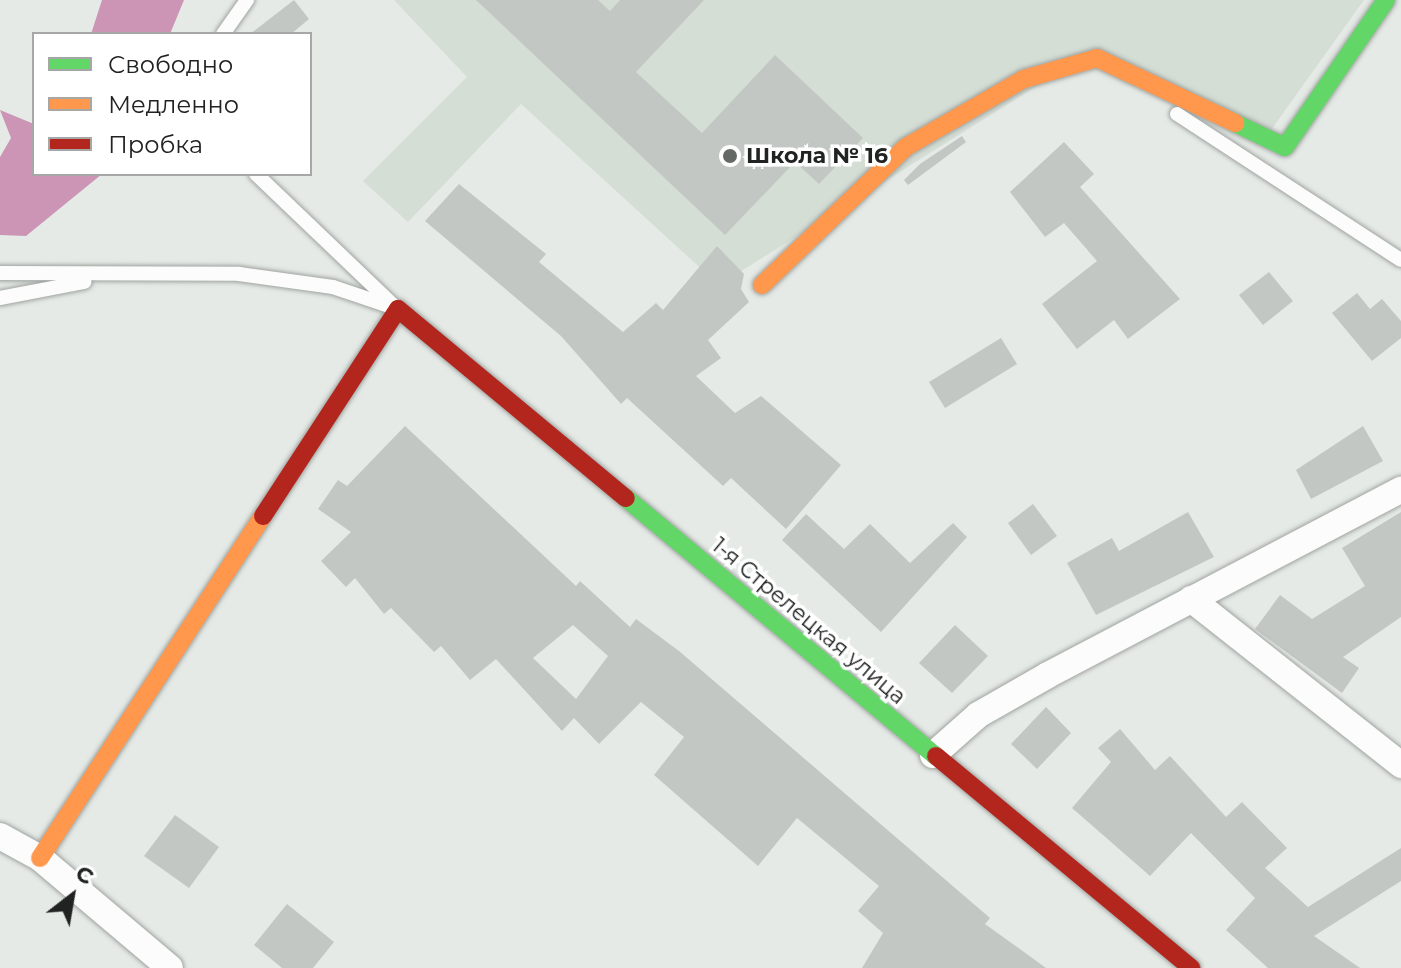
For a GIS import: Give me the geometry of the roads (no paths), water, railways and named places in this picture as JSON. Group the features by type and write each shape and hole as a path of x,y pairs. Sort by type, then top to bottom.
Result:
{"street":[{"path":"762,285 906,147 945,120 1024,79 1097,58 1285,147 1386,0"},
{"path":"40,858 398,309"},
{"name":"1-я Стрелецкая улица","path":"398,309 1191,968"},
{"path":"933,755 978,715 1401,490"},
{"path":"1191,599 1401,765"},
{"path":"0,836 40,858 170,968"}],"lane":[{"path":"224,32 247,0"},
{"path":"1097,58 1337,225 1401,260"},
{"path":"258,176 398,309"},
{"path":"0,273 239,274 333,287 398,309"},
{"path":"0,298 140,274"}],"place":[{"name":"Школа № 16","path":"730,156"}]}
